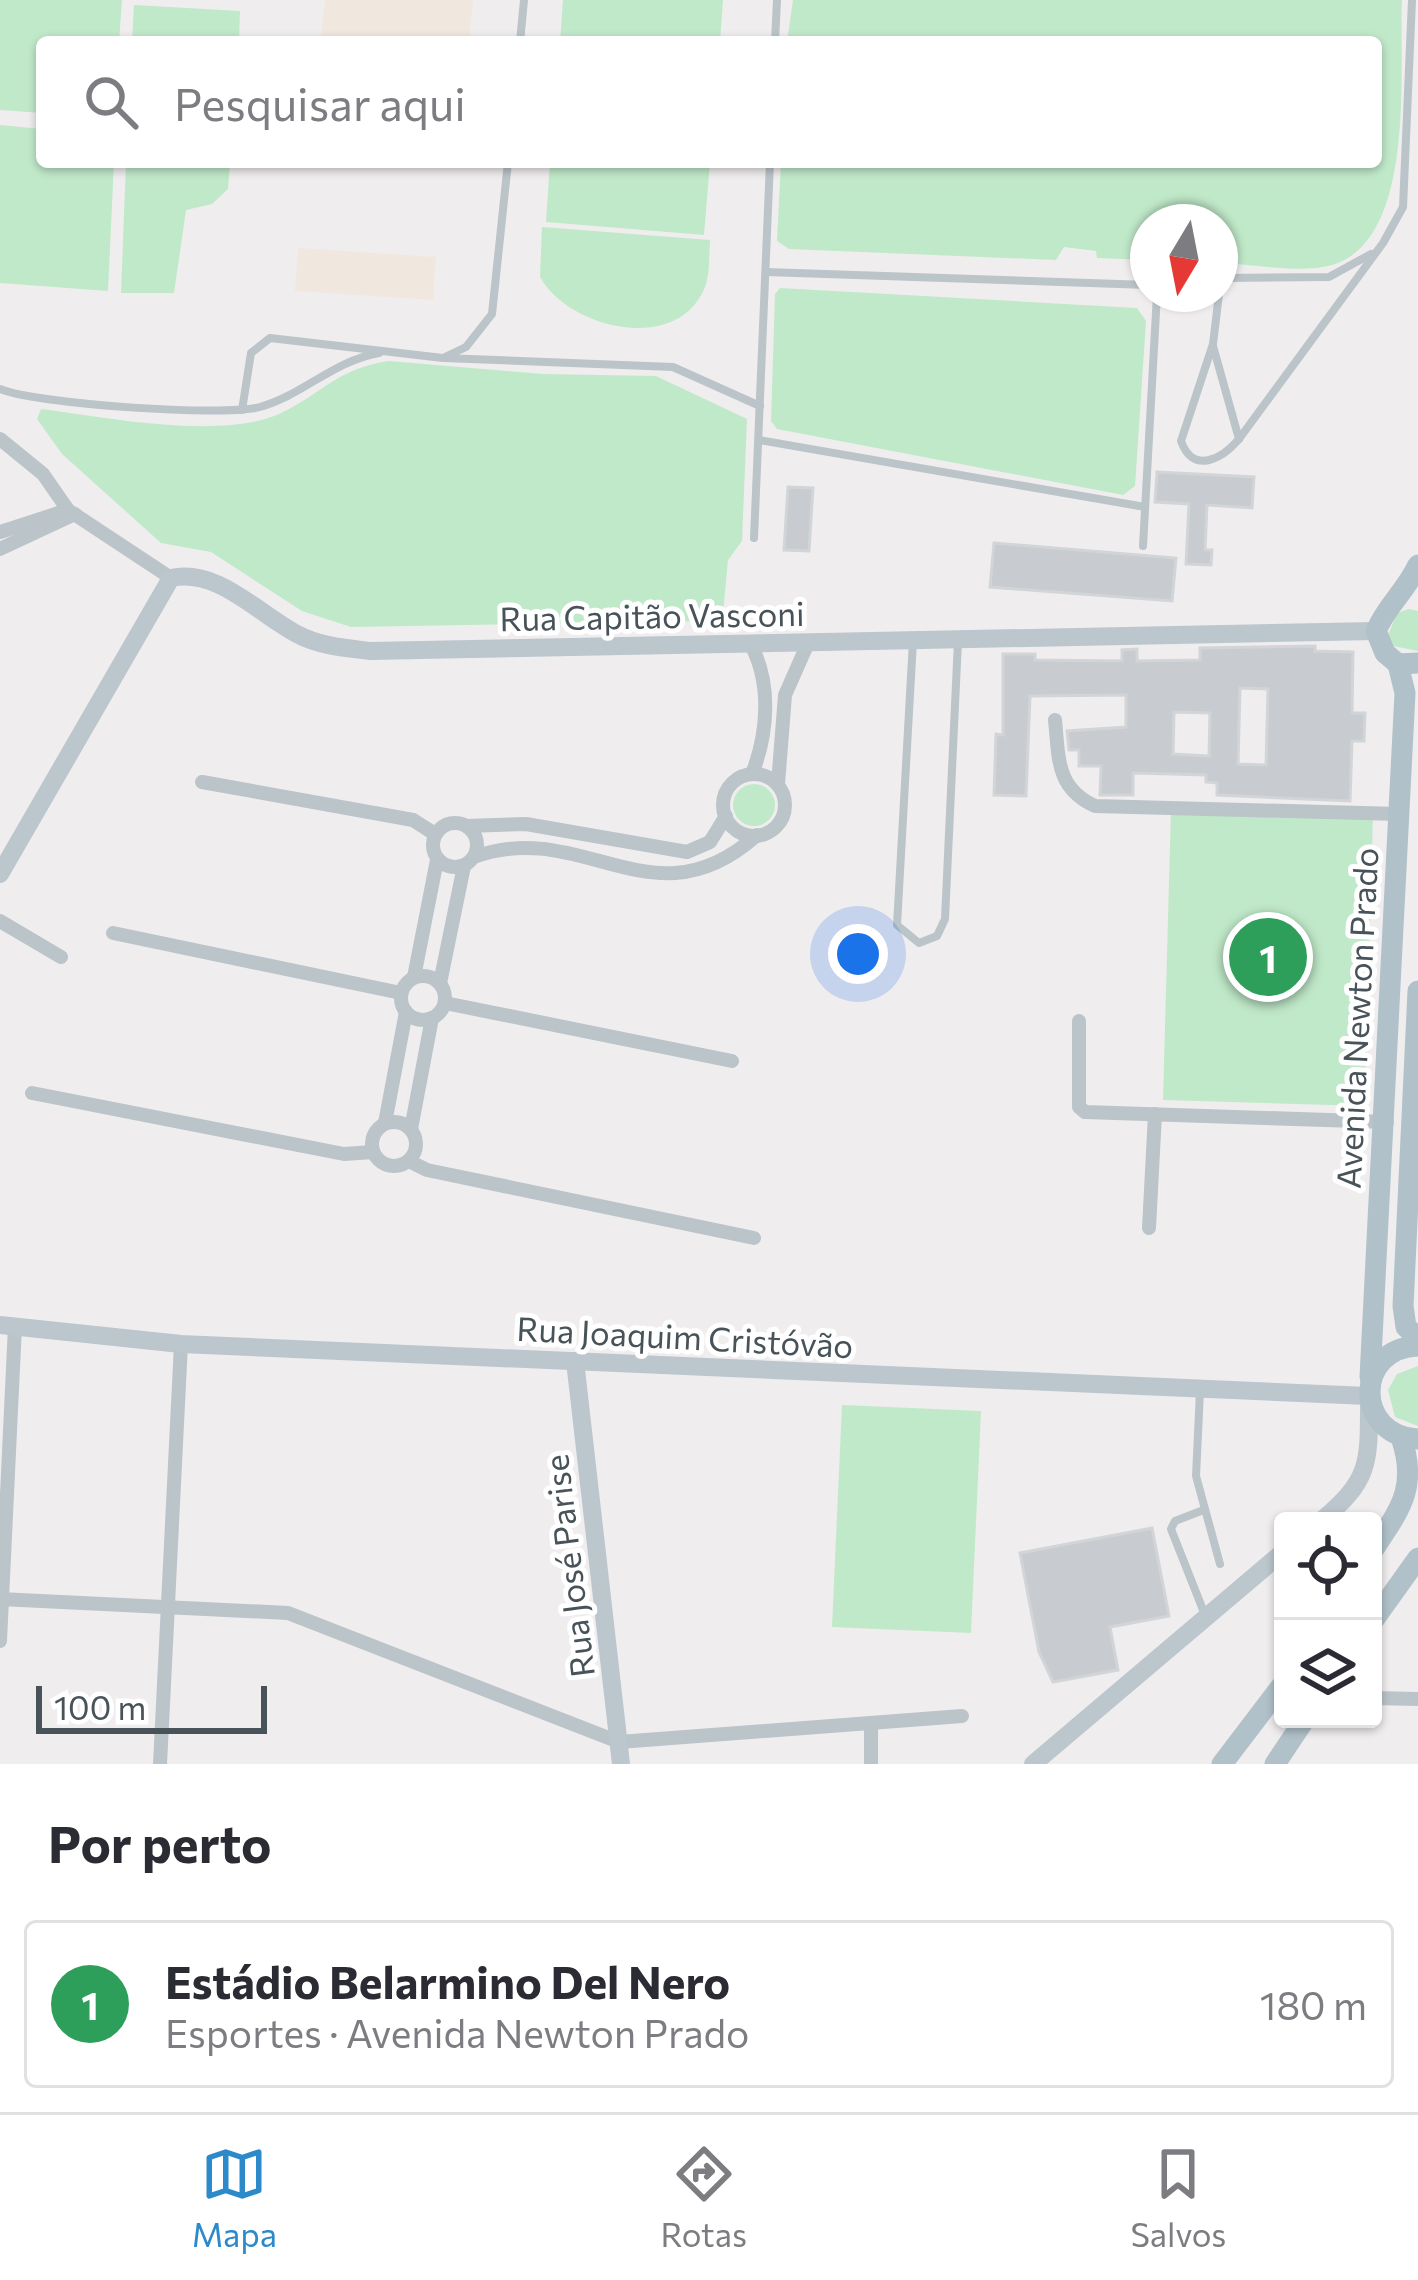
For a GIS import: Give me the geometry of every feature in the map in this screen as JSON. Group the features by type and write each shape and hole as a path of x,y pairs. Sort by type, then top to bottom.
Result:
{"main road":[{"path":"1408,664 1376,631 1385,610 1411,597 1418,565"},
{"name":"Avenida Newton Prado","path":"1369,1392 1408,664"},
{"name":"Avenida Newton Prado","path":"1418,991 1402,1306 1406,1327 1418,1342"},
{"path":"1382,1535 1414,1480 1412,1456 1410,1438 1380,1424 1369,1392 1387,1354 1418,1342"},
{"path":"1374,1620 1418,1558"},
{"path":"1222,1764 1274,1696"},
{"path":"1275,1764 1299,1728"}],"street":[{"name":"Rua Capitão Vasconi","path":"0,439 44,474 71,512 171,578 192,573 301,636 370,651 1376,631"},
{"path":"0,532 71,512"},
{"path":"0,549 71,512"},
{"path":"0,874 171,578"},
{"path":"435,834 446,825 526,824 687,852 710,842 726,817 728,788 752,774 762,744 765,692 750,643"},
{"path":"437,860 449,867 537,847 680,876 718,866 781,820 785,802 778,784 785,695 808,643"},
{"path":"765,692 785,695"},
{"path":"1055,720 1061,780 1077,797 1095,806 1400,814"},
{"path":"762,744 780,745"},
{"path":"752,774 778,784"},
{"path":"202,782 413,820 435,834"},
{"path":"726,817 739,831 757,835"},
{"path":"445,1003 440,983 477,844 466,826"},
{"path":"401,993 414,977 437,860 435,834"},
{"path":"0,921 61,957"},
{"path":"113,933 401,993"},
{"path":"414,977 428,976 440,983"},
{"path":"385,1123 406,1012 401,993"},
{"path":"409,1161 416,1142 411,1129 432,1018 445,1003"},
{"path":"445,1003 732,1061"},
{"path":"406,1012 418,1019 432,1018"},
{"path":"1079,1021 1081,1110 1387,1122"},
{"path":"32,1093 344,1154 373,1152 389,1166 409,1161 427,1170 754,1238"},
{"path":"1149,1228 1154,1114"},
{"path":"373,1152 374,1132 385,1123 399,1122 411,1129"},
{"path":"0,1641 8,1326"},
{"name":"Rua Joaquim Cristóvão","path":"8,1326 181,1344 1200,1390 1369,1392"},
{"path":"160,1764 181,1344"},
{"name":"Rua José Parise","path":"575,1361 621,1764"},
{"path":"1331,1512 1357,1490 1364,1475 1369,1392"},
{"path":"1033,1764 1274,1559"},
{"path":"1,1599 288,1613 619,1742 962,1716"},
{"path":"1382,1698 1418,1699"},
{"path":"871,1723 871,1764"}],"lane":[{"path":"521,36 524,0"},
{"path":"776,36 777,0"},
{"path":"1217,312 1183,448 1189,456 1208,461 1225,455 1239,439 1403,207 1412,0"},
{"path":"443,358 466,347 491,314 507,168"},
{"path":"754,538 770,168"},
{"path":"1238,276 1329,277 1377,250"},
{"path":"766,272 1130,284"},
{"path":"1143,546 1156,312"},
{"path":"242,410 251,353 270,338 443,358 673,367 760,406"},
{"path":"1213,344 1239,439"},
{"path":"0,389 15,395 214,414 282,398 338,364 387,351"},
{"path":"759,440 1145,507"},
{"path":"913,640 897,925 905,937 919,943 937,936 945,920 958,640"},
{"path":"1200,1390 1195,1450 1201,1510 1220,1564"},
{"path":"1201,1510 1171,1529 1206,1616"}],"green space":[{"path":"0,0 122,0 119,36 36,36 36,113 0,110"},
{"path":"563,0 723,0 720,36 560,36"},
{"path":"793,0 1402,0 1401,108 1391,188 1378,223 1359,249 1319,268 1238,265 1238,204 1130,204 1130,259 1097,258 1096,251 1064,247 1056,260 789,249 777,241 781,168 1382,168 1382,36 788,36"},
{"path":"134,5 240,11 239,36 132,36"},
{"path":"0,125 36,128 36,168 114,168 108,291 0,283"},
{"path":"126,168 230,168 228,189 212,204 186,210 174,293 121,293"},
{"path":"550,168 710,168 704,235 546,222"},
{"path":"542,227 710,240 705,287 691,308 672,321 623,327 598,321 554,295 540,277"},
{"path":"780,288 1130,308 1130,312 1140,312 1146,321 1135,486 1123,495 777,429 771,421 775,294"},
{"path":"389,361 543,374 656,376 747,419 742,541 728,560 723,613 705,621 351,627 302,611 211,552 161,543 62,454 37,419 41,409 196,426 257,421 281,413 357,369"},
{"path":"1418,611 1418,651 1393,646 1388,635 1397,613"},
{"path":"754,784 769,790 775,805 769,820 754,826 739,820 733,805 739,790"},
{"path":"1171,809 1373,814 1365,1106 1163,1100"},
{"path":"1418,1366 1418,1426 1395,1417 1388,1390 1397,1374"},
{"path":"842,1405 981,1411 971,1633 832,1627"}],"sand":[{"path":"325,0 473,0 470,36 321,36"},
{"path":"298,248 436,257 433,300 295,291"}],"building":[{"path":"1157,472 1254,477 1252,508 1207,505 1205,550 1212,550 1211,565 1186,564 1189,504 1155,502"},
{"path":"788,487 813,488 809,551 784,550"},
{"path":"994,543 1176,558 1172,601 990,587"},
{"path":"1315,646 1315,651 1353,652 1352,713 1365,713 1364,741 1352,741 1350,801 1217,795 1217,783 1206,782 1206,775 1133,773 1133,795 1100,795 1101,766 1079,766 1079,750 1069,750 1067,731 1126,727 1126,695 1030,696 1026,796 994,795 996,734 1003,735 1003,654 1035,654 1035,660 1122,661 1122,650 1137,649 1137,661 1200,660 1200,648","holes":["1240,688 1268,689 1266,765 1238,764","1174,712 1210,713 1209,756 1173,754"]},
{"path":"1152,1528 1169,1616 1110,1627 1118,1670 1053,1682 1039,1652 1020,1553"}],"place":[{"name":"Estádio Belarmino Del Nero","path":"1268,957"}]}
